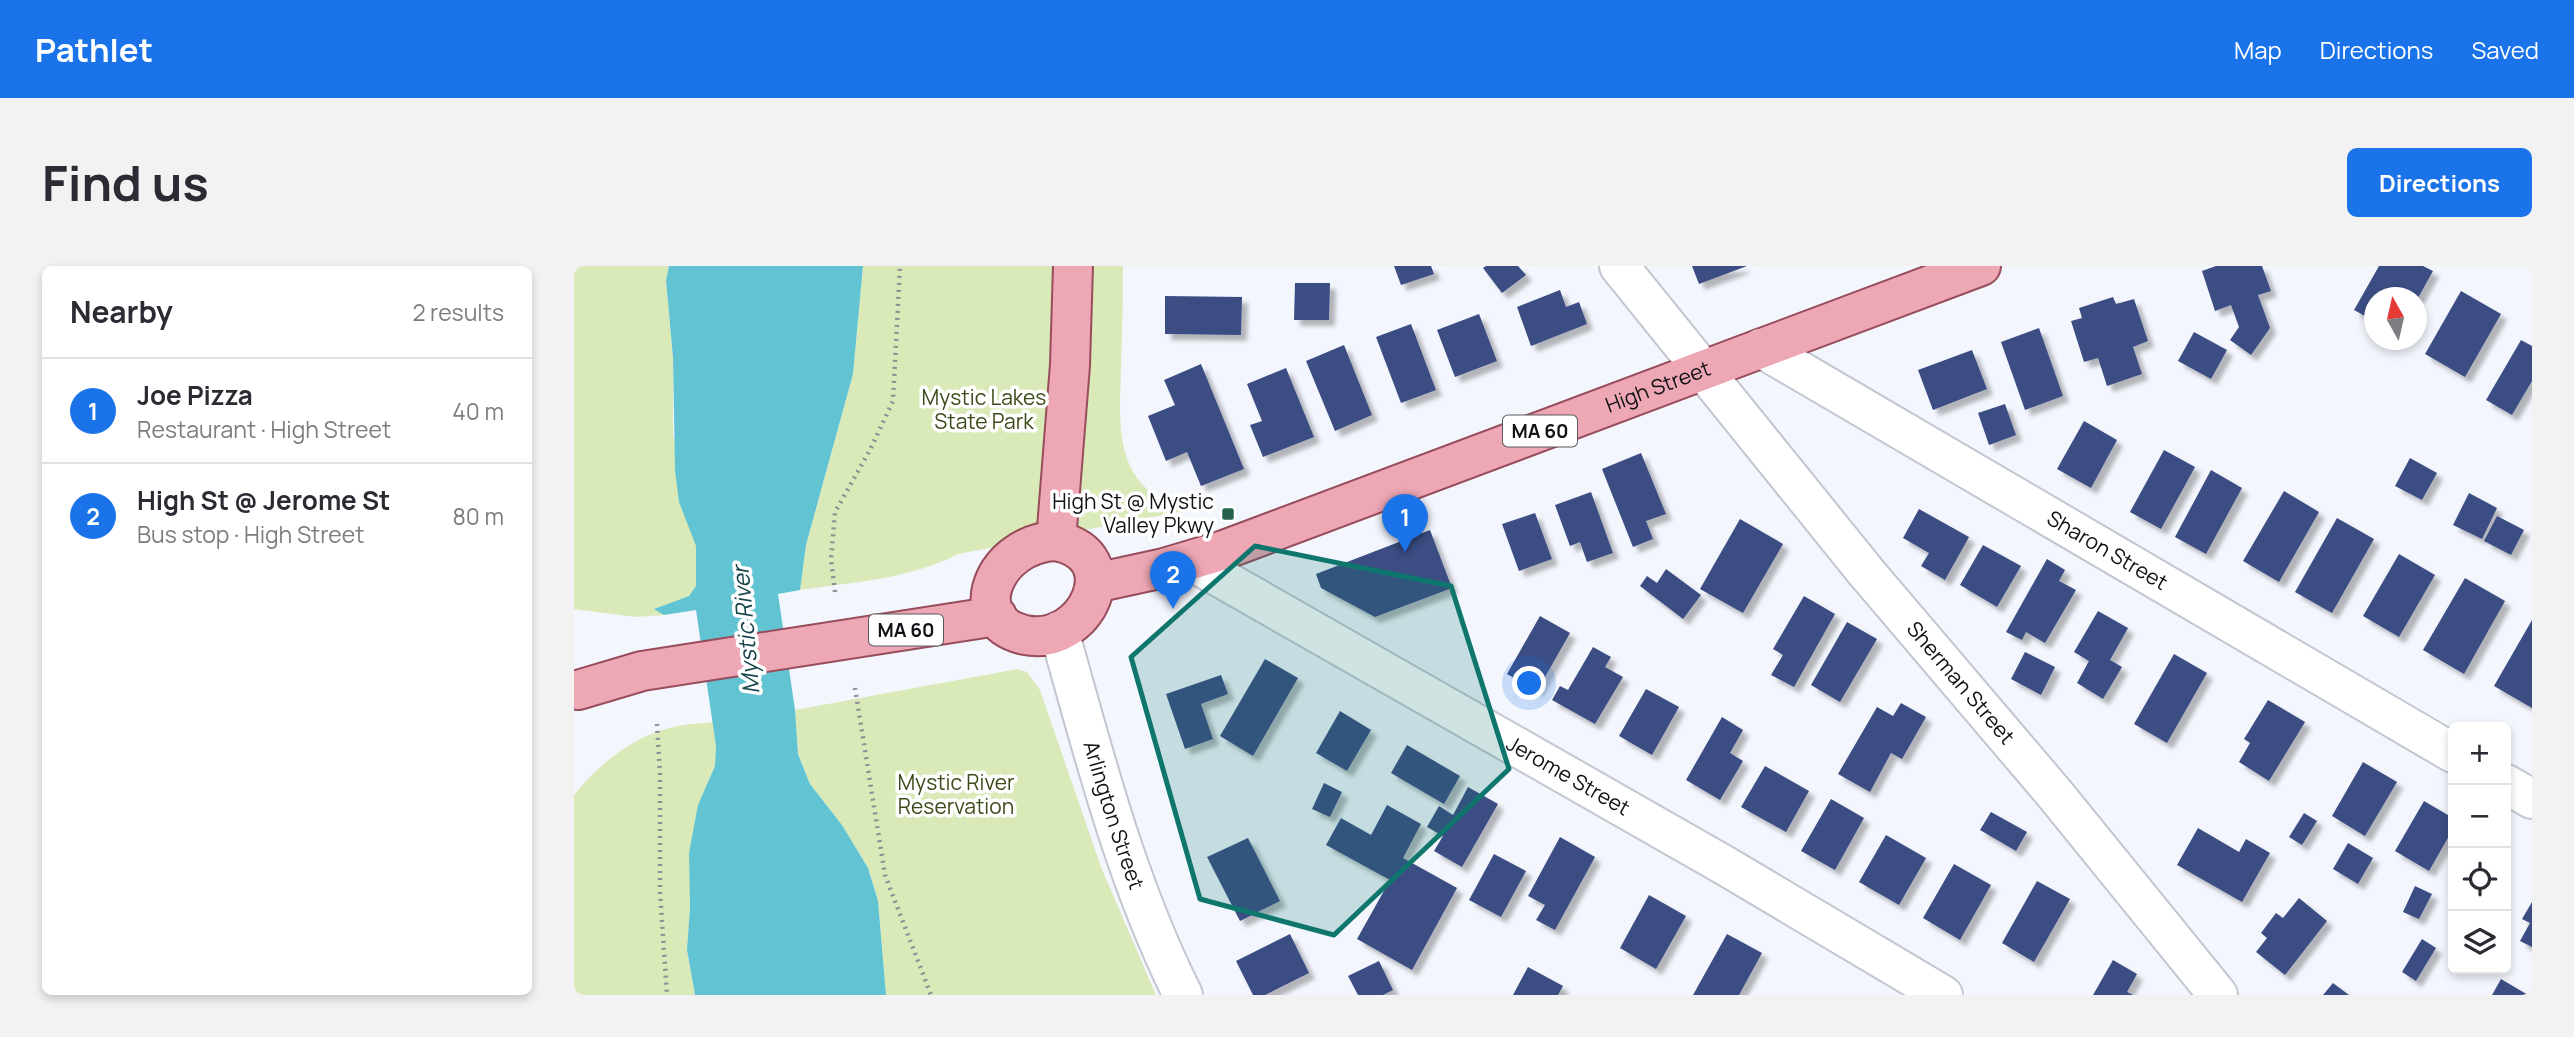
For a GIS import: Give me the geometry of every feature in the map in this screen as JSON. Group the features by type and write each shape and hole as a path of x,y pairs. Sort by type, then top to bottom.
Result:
{"main road":[{"path":"1056,541 1070,365 1073,266"},
{"name":"High Street","path":"1095,583 1191,561 1981,266"},
{"path":"1056,541 1072,545 1080,551 1092,567 1095,583 1093,597 1086,611 1059,631 1028,636 1013,631 997,616 991,592 1003,565 1022,550 1056,541"},
{"name":"MA 60","path":"575,697 642,671 997,616"}],"street":[{"name":"Sherman Street","path":"1619,266 1866,572 2063,804 2218,995"},
{"name":"Sharon Street","path":"1761,348 2448,750"},
{"name":"Jerome Street","path":"1191,561 1724,865 1935,993"},
{"name":"Arlington Street","path":"1059,631 1131,874 1184,995"},
{"path":"2508,785 2532,799"}],"path":[{"path":"835,592 831,560 835,512 870,450 892,401 900,266"},
{"path":"855,688 885,875 931,995"},
{"path":"657,724 660,774 660,892 667,995"}],"highlighted area":[{"path":"1255,546 1451,586 1509,769 1334,935 1200,899 1131,657"}],"green space":[{"path":"574,266 669,266 666,280 673,358 673,434 696,546 696,586 689,596 655,609 664,615 636,617 574,609"},
{"name":"Mystic Lakes State Park","path":"863,266 1123,266 1120,414 1126,454 1133,471 1144,486 1161,500 1184,511 958,554 901,574 800,590 806,545 853,374"},
{"name":"Mystic River Reservation","path":"1018,669 1027,672 1040,690 1101,867 1156,995 886,995 878,901 868,868 842,825 810,784 798,753 795,710"},
{"path":"713,722 715,766 698,805 687,950 695,995 574,995 574,795 605,763 642,738 674,727"}],"water":[{"name":"Mystic River","path":"669,266 863,266 853,374 806,545 800,590 778,594 795,710 798,754 810,784 842,825 868,868 878,901 886,995 695,995 687,950 690,907 689,853 698,805 715,766 716,746 696,610 664,615 654,609 689,596 696,586 696,546 679,502 675,470 673,358 666,280"}],"building":[{"path":"1394,266 1431,266 1434,274 1401,285"},
{"path":"1518,266 1526,275 1502,293 1483,268"},
{"path":"1692,266 1747,266 1699,284"},
{"path":"2216,266 2262,266 2271,291 2258,295 2270,328 2251,355 2230,340 2239,327 2231,305 2215,311 2202,271"},
{"path":"2379,266 2423,266 2433,271 2424,287 2367,287"},
{"path":"1295,283 1330,283 1329,320 1294,320"},
{"path":"1560,290 1566,307 1579,302 1587,324 1531,346 1517,307"},
{"path":"2461,291 2501,314 2465,377 2425,354"},
{"path":"2364,292 2364,316 2354,310"},
{"path":"1165,296 1242,297 1241,335 1165,334"},
{"path":"2113,297 2116,304 2134,299 2148,341 2133,347 2142,374 2107,386 2098,358 2084,362 2071,321 2082,318 2079,308"},
{"path":"1479,314 1497,361 1455,377 1437,330"},
{"path":"1411,324 1436,390 1401,403 1376,337"},
{"path":"2039,328 2063,396 2025,410 2001,342"},
{"path":"2194,332 2227,350 2211,379 2178,361"},
{"path":"2521,340 2532,346 2532,381 2512,415 2486,400"},
{"path":"1344,345 1372,415 1335,431 1306,361"},
{"path":"1972,350 1987,389 1933,410 1918,370"},
{"path":"1201,364 1244,469 1201,486 1187,452 1166,461 1148,416 1175,405 1164,380"},
{"path":"1286,368 1314,437 1263,457 1250,425 1262,421 1247,384"},
{"path":"2005,404 2016,435 1989,445 1978,413"},
{"path":"2084,421 2117,440 2091,488 2057,469"},
{"path":"2164,450 2195,467 2161,529 2130,512"},
{"path":"1641,453 1666,514 1646,521 1653,539 1633,547 1602,469"},
{"path":"2410,458 2437,473 2422,500 2395,486"},
{"path":"2211,470 2242,488 2206,554 2175,537"},
{"path":"2284,491 2319,512 2279,582 2243,561"},
{"path":"1591,492 1613,553 1587,562 1580,542 1570,546 1555,505"},
{"path":"2469,493 2497,508 2482,539 2453,525"},
{"path":"1919,509 1969,537 1945,580 1921,566 1929,553 1903,538"},
{"path":"1535,513 1552,559 1519,571 1502,524"},
{"path":"2497,516 2524,530 2511,555 2484,541"},
{"path":"2337,518 2374,539 2332,613 2295,592"},
{"path":"1740,519 1783,544 1743,613 1700,589"},
{"path":"1430,530 1452,588 1375,617 1321,588 1316,574"},
{"path":"1983,545 2021,566 1997,607 1960,585"},
{"path":"2399,554 2435,575 2399,637 2363,616"},
{"path":"2047,559 2065,570 2059,581 2076,590 2045,643 2026,632 2022,640 2006,632"},
{"path":"1666,569 1701,595 1683,619 1640,586 1647,576 1657,583"},
{"path":"2465,578 2505,601 2464,674 2423,650"},
{"path":"1804,596 1835,614 1794,687 1771,675 1783,655 1773,649"},
{"path":"2098,611 2128,628 2110,660 2122,667 2103,699 2077,683 2089,661 2074,652"},
{"path":"1540,616 1570,633 1537,691 1507,674"},
{"path":"2532,620 2532,708 2494,686"},
{"path":"1847,622 1877,639 1840,702 1811,685"},
{"path":"1593,647 1611,657 1605,667 1623,677 1595,724 1552,700 1560,686 1568,690"},
{"path":"2025,652 2055,667 2041,695 2011,679"},
{"path":"2174,654 2207,673 2167,743 2134,724"},
{"path":"1265,659 1298,678 1253,756 1220,736"},
{"path":"1221,675 1228,694 1201,704 1213,739 1185,749 1166,694"},
{"path":"1646,689 1679,707 1652,755 1619,736"},
{"path":"2268,700 2305,722 2269,781 2239,762 2250,743 2244,739"},
{"path":"1901,703 1926,717 1902,759 1891,753 1870,792 1838,774 1877,707 1893,716"},
{"path":"1340,711 1371,730 1347,771 1316,753"},
{"path":"1722,717 1743,730 1730,753 1743,761 1720,800 1686,780"},
{"path":"1407,745 1460,776 1444,804 1391,773"},
{"path":"2363,762 2397,782 2365,836 2332,816"},
{"path":"1765,766 1809,791 1786,832 1741,807"},
{"path":"1324,783 1342,792 1330,817 1312,809"},
{"path":"1468,787 1498,804 1462,867 1434,851 1443,836 1427,827 1439,806 1453,815"},
{"path":"1831,799 1864,818 1835,870 1801,851"},
{"path":"2424,801 2448,815 2448,838 2429,871 2395,851"},
{"path":"1387,805 1421,824 1403,858 1457,888 1412,970 1357,939 1390,880 1326,845 1341,818 1371,835"},
{"path":"1991,812 2027,832 2016,851 1980,830"},
{"path":"2304,813 2317,821 2302,845 2289,837"},
{"path":"2198,828 2239,852 2246,839 2270,853 2242,902 2177,865"},
{"path":"1886,835 1926,858 1899,905 1859,882"},
{"path":"1560,837 1595,857 1555,930 1536,920 1545,905 1528,896"},
{"path":"1248,838 1280,901 1240,921 1207,857"},
{"path":"2348,843 2373,858 2358,884 2333,869"},
{"path":"1494,854 1526,871 1501,917 1469,900"},
{"path":"1954,864 1991,885 1960,940 1923,918"},
{"path":"2037,881 2070,899 2034,962 2002,943"},
{"path":"2415,886 2432,894 2419,919 2403,912"},
{"path":"1649,895 1686,916 1656,969 1620,948"},
{"path":"2299,898 2327,921 2285,975 2256,952 2267,938 2261,933 2276,913 2283,918"},
{"path":"2532,902 2532,947 2520,941 2530,923 2522,919"},
{"path":"1290,934 1309,973 1265,995 1253,995 1236,961"},
{"path":"1727,934 1762,953 1739,995 1693,995"},
{"path":"2422,939 2436,948 2416,981 2402,972"},
{"path":"2113,960 2137,974 2127,992 2133,995 2093,995"},
{"path":"1379,961 1393,990 1383,995 1358,995 1348,976"},
{"path":"1528,967 1563,986 1558,995 1513,995"},
{"path":"2501,979 2528,995 2492,995"},
{"path":"2333,983 2349,995 2323,995"}],"place":[{"name":"High St @ Mystic Valley Pkwy","path":"1228,514"},
{"name":"Joe Pizza","path":"1405,552"},
{"name":"High St @ Jerome St","path":"1173,609"}]}
